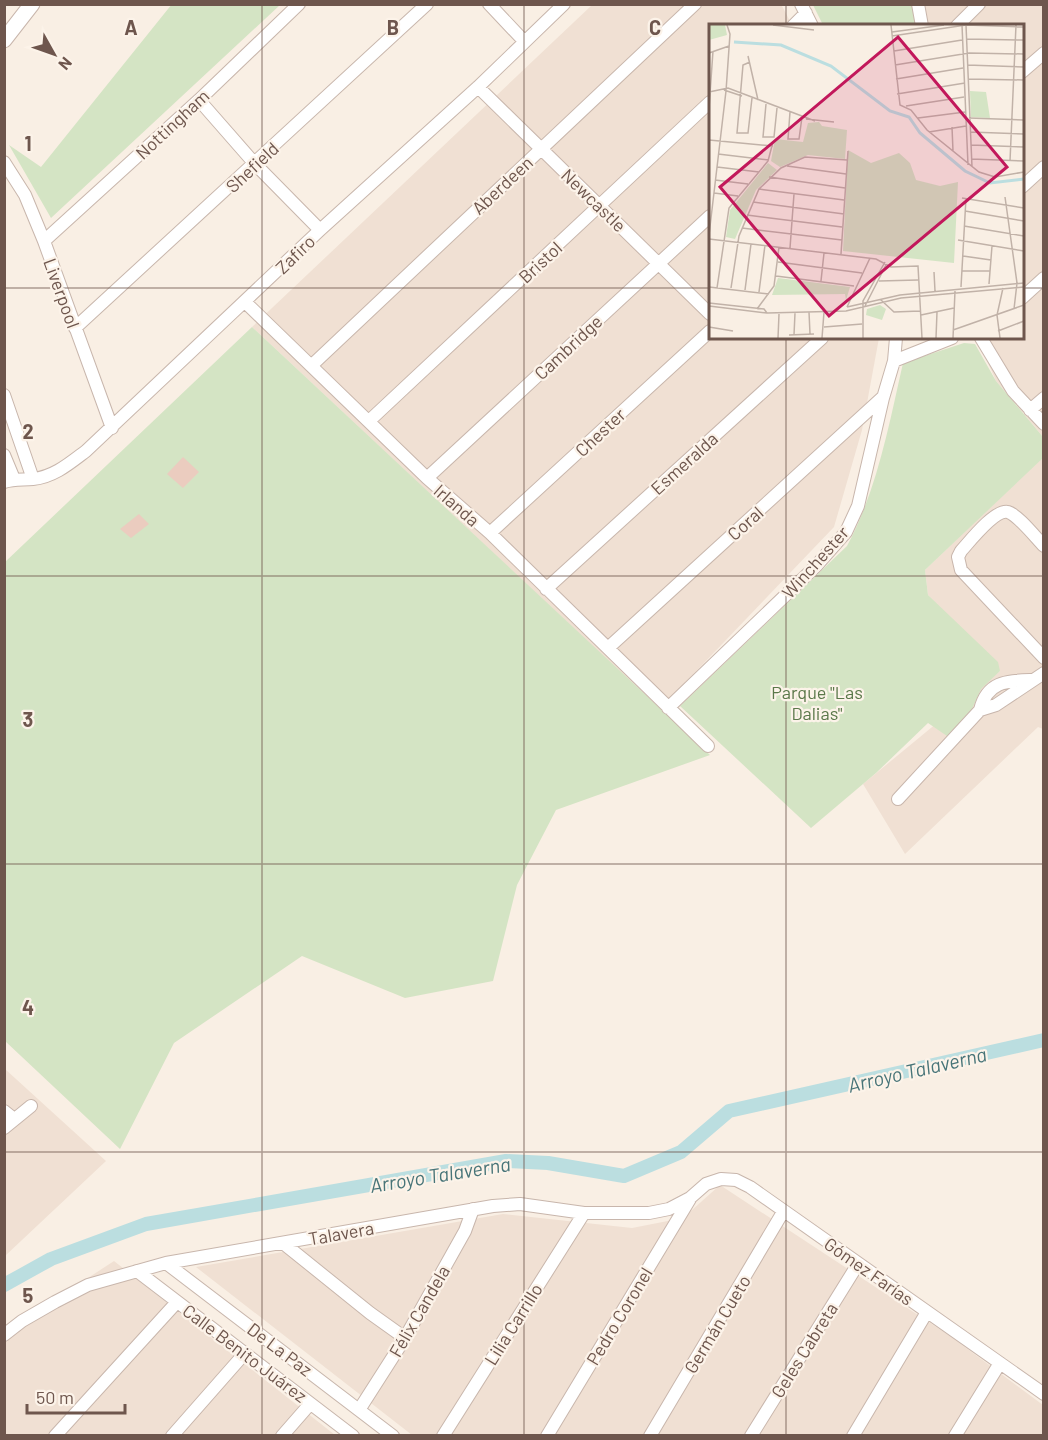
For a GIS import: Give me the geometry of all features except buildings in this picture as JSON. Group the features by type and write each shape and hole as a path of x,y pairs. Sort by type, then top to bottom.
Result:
{"street":[{"path":"4,40 32,4"},
{"name":"Nottingham","path":"44,241 199,100 299,4"},
{"name":"Shefield","path":"75,328 427,4"},
{"path":"489,4 524,41"},
{"name":"Zafiro","path":"9,480 48,476 67,466 112,428 320,230 478,87 564,4"},
{"name":"Aberdeen","path":"310,366 695,4"},
{"path":"918,4 922,24"},
{"path":"959,24 980,4"},
{"path":"794,24 803,9"},
{"path":"803,9 811,24"},
{"path":"1024,71 1044,52"},
{"name":"Newcastle","path":"478,87 709,312"},
{"path":"199,100 255,164 320,230"},
{"name":"Bristol","path":"369,420 709,104"},
{"name":"Liverpool","path":"4,162 25,195 44,241 112,428"},
{"path":"1024,186 1044,167"},
{"name":"Cambridge","path":"427,478 709,218"},
{"path":"1024,297 1044,278"},
{"name":"Irlanda","path":"245,302 427,478 490,533 708,746"},
{"name":"Chester","path":"490,533 709,333"},
{"name":"Esmeralda","path":"546,589 821,339"},
{"name":"Winchester","path":"668,708 816,566 846,532 858,506 894,361 896,339"},
{"path":"894,361 949,339"},
{"path":"982,339 1008,384 1044,424"},
{"path":"4,395 33,479"},
{"name":"Coral","path":"608,648 883,398"},
{"path":"1030,410 1044,398"},
{"path":"4,455 9,480"},
{"path":"1044,546 1014,515 1008,512 1000,513 961,551 958,557 961,570 1044,658"},
{"path":"898,799 980,710 996,705 1044,673"},
{"path":"4,1110 9,1123 31,1106"},
{"name":"Gómez Farías","path":"690,1198 706,1184 721,1179 736,1180 750,1187 1044,1394"},
{"name":"Talavera","path":"4,1335 22,1321 80,1290 166,1263 473,1209 520,1204 584,1213 650,1214 669,1209 690,1198"},
{"name":"Pedro Coronel","path":"547,1436 690,1198"},
{"name":"Félix Candela","path":"359,1410 405,1338 465,1230 473,1209"},
{"name":"Germán Cueto","path":"650,1436 783,1212"},
{"name":"Lilia Carrillo","path":"443,1436 584,1213"},
{"path":"283,1243 405,1338"},
{"name":"De La Paz","path":"166,1263 393,1436"},
{"name":"Geles Cabreta","path":"751,1436 858,1264"},
{"name":"Calle Benito Juárez","path":"137,1271 353,1436"},
{"path":"55,1436 177,1302"},
{"path":"853,1436 927,1312"},
{"path":"172,1436 245,1353"},
{"path":"955,1436 1000,1364"},
{"path":"282,1436 310,1404"}],"shaded area":[{"path":"781,4 791,24 709,24 709,339 879,339 862,430 834,527 660,709 252,327 592,5"},
{"path":"903,5 1043,5 1043,437 996,381 977,339 1024,339 1024,24 907,24"},
{"path":"1043,457 1043,729 1038,727 905,854 863,784 1000,671 928,595 925,570"},
{"path":"5,1069 106,1161 5,1256"},
{"path":"720,1185 950,1336 1043,1405 1043,1435 412,1435 196,1267 503,1214 632,1228 683,1218"},
{"path":"114,1261 335,1435 5,1436 5,1332"}],"green space":[{"path":"172,4 280,5 51,218 9,145 41,167"},
{"path":"813,5 912,5 918,24 822,24"},
{"path":"252,327 710,755 556,810 517,885 493,981 405,998 302,956 174,1043 120,1149 5,1041 4,563"},
{"name":"Parque \"Las Dalias\"","path":"964,343 975,344 996,381 1043,437 1044,457 925,570 928,595 998,662 1000,671 981,689 972,709 961,725 947,736 928,723 876,773 811,828 680,706 847,546 874,480 903,363"}],"waterway":[{"name":"Arroyo Talaverna","path":"4,1285 51,1259 146,1224 506,1161 548,1163 624,1176 681,1152 729,1111 1044,1040"}]}
